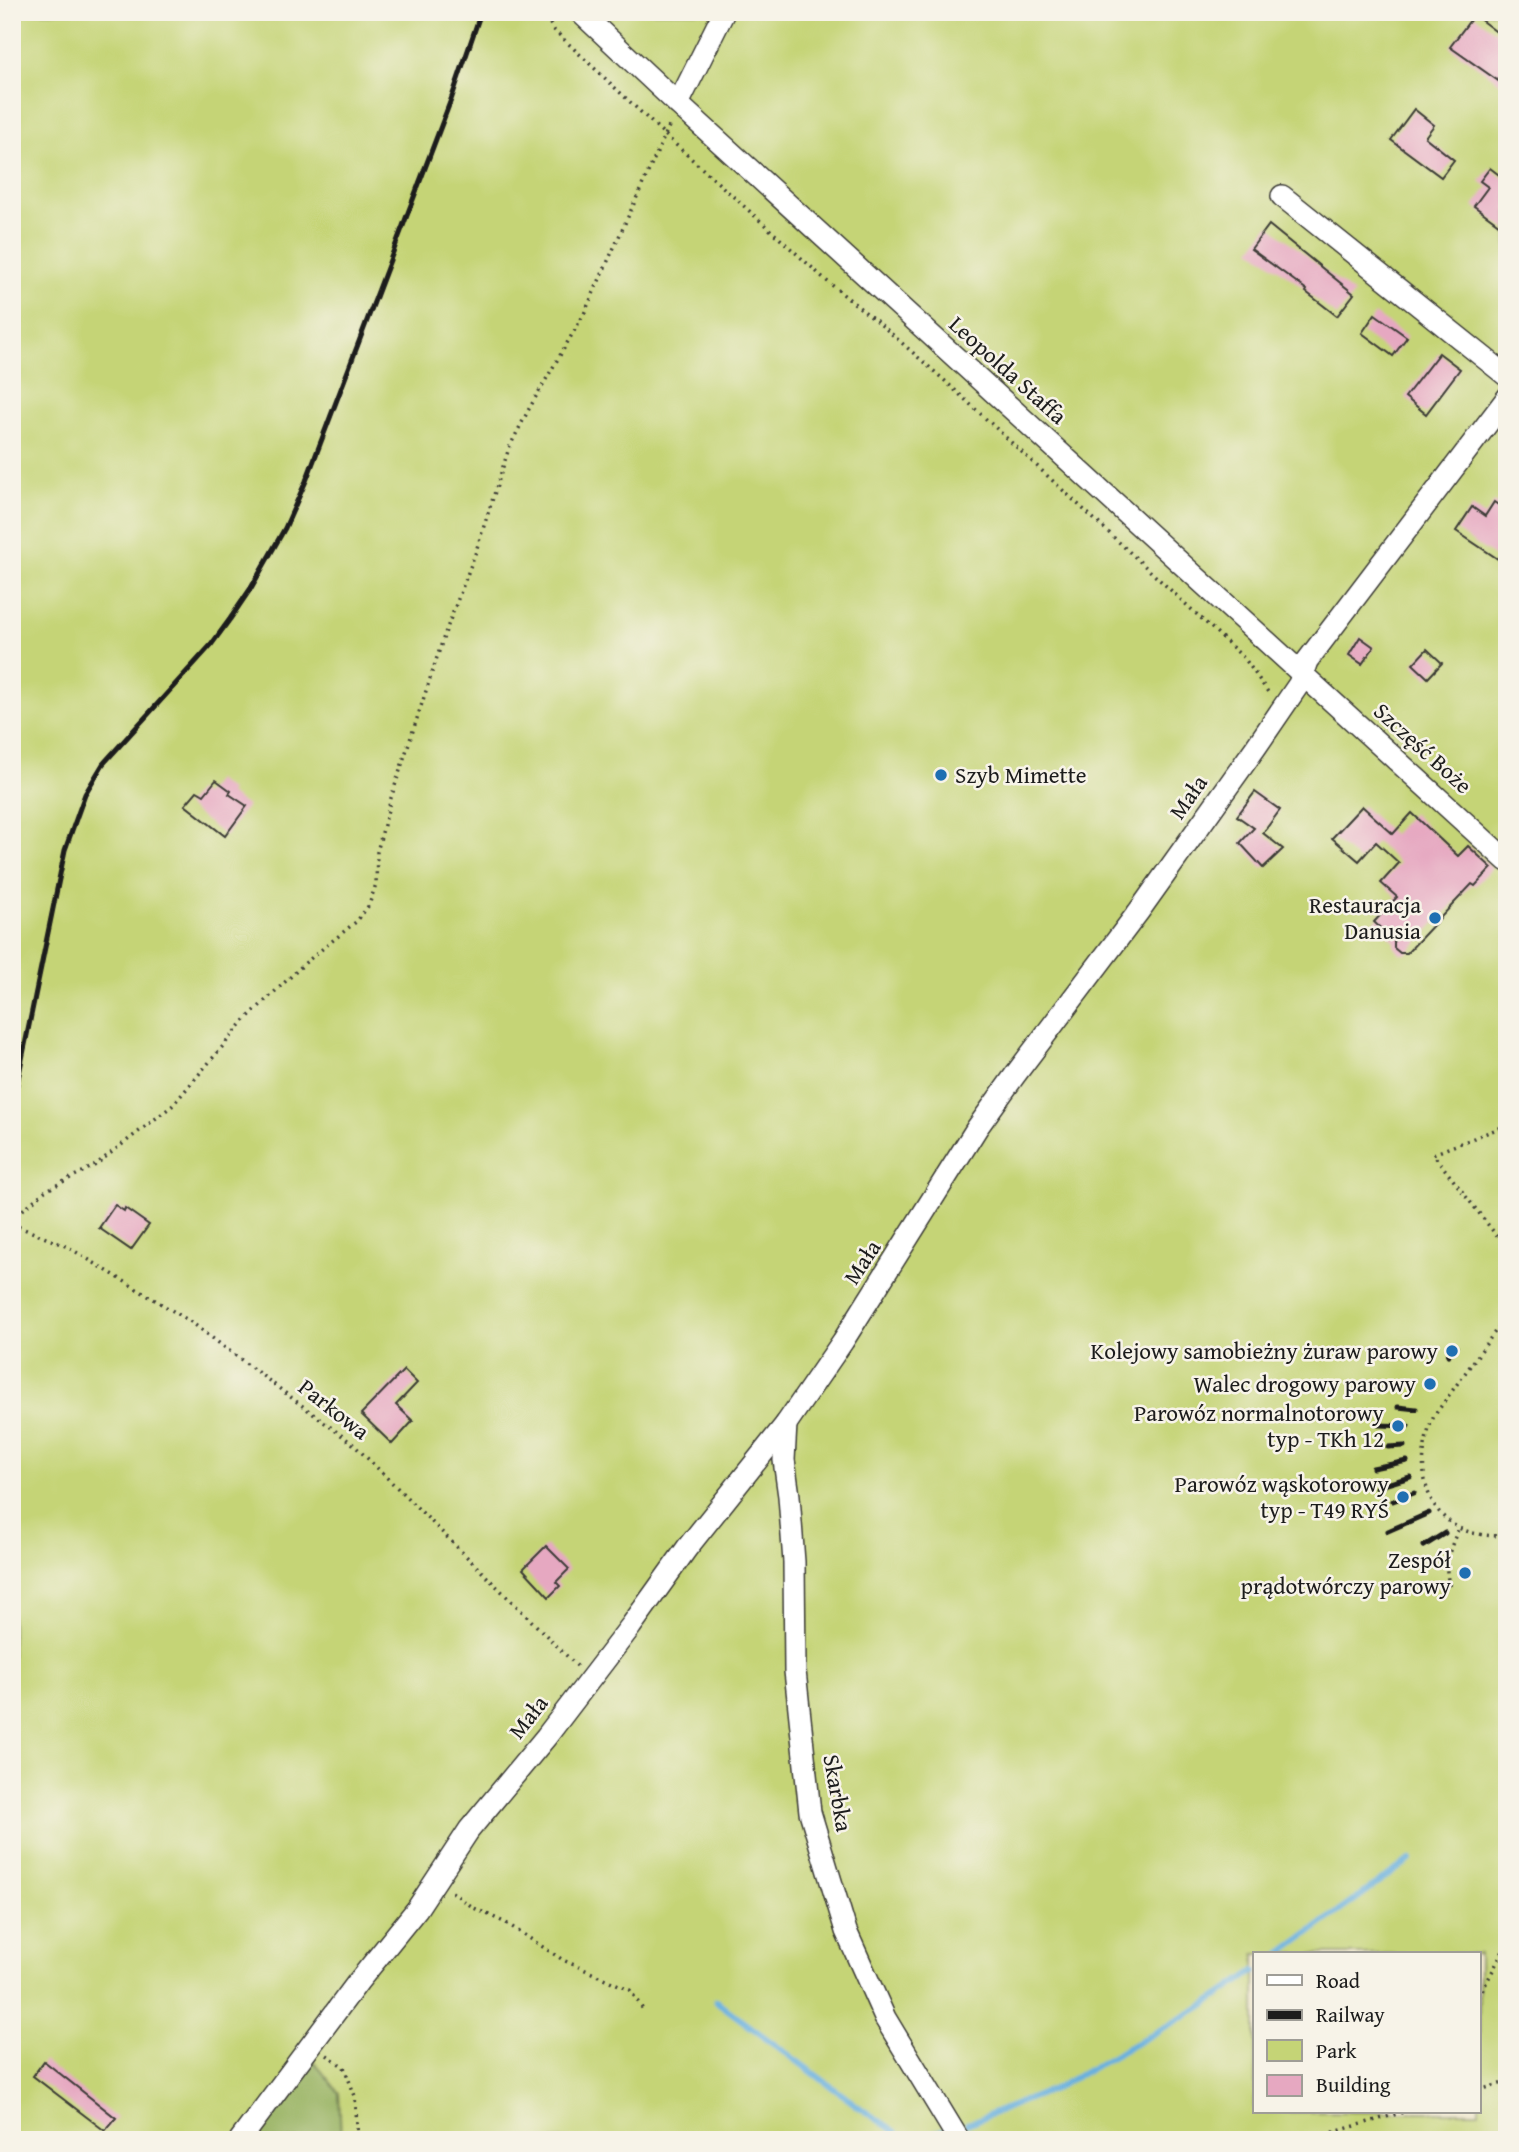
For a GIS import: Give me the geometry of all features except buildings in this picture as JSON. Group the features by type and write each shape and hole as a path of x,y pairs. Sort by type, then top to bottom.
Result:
{"street":[{"name":"Leopolda Staffa","path":"580,12 1303,674"},
{"path":"678,104 724,12"},
{"path":"1282,196 1507,376"},
{"name":"Mała","path":"240,2140 416,1909 469,1830 546,1737 687,1548 786,1424 843,1341 977,1128 1139,911 1299,684 1307,662 1507,398"},
{"name":"Szczęść Boże","path":"1303,674 1507,860"},
{"name":"Skarbka","path":"786,1424 784,1460 794,1562 795,1671 810,1812 846,1931 885,2018 959,2140"}],"path":[{"path":"542,12 554,30 665,135 828,282 944,380 1245,659 1271,697 1282,708"},
{"path":"12,1221 45,1191 94,1166 172,1106 245,1020 305,963 357,921 369,905 376,884 377,852 391,798 509,448 584,314 678,104"},
{"path":"1507,1125 1433,1154 1507,1249"},
{"path":"1502,1243 1507,1159"},
{"name":"Parkowa","path":"12,1221 68,1247 191,1322 353,1444 590,1679"},
{"path":"1507,1315 1434,1416 1426,1435 1423,1463 1428,1491 1453,1525 1480,1534 1507,1536"},
{"path":"1450,1586 1446,1572 1448,1553 1459,1527"},
{"path":"436,1880 474,1908 506,1923 564,1960 630,1990 644,2011"},
{"path":"1480,1995 1507,1948"},
{"path":"312,2045 344,2067 355,2096 359,2120 358,2140"},
{"path":"1480,2090 1507,2082"},
{"path":"1306,2140 1397,2114"}],"green space":[{"path":"12,12 1507,12 1507,2140 12,2140"},
{"path":"312,2059 339,2093 341,2140 255,2140"}],"waterway":[{"path":"1283,1952 1410,1860"},
{"path":"967,2124 1056,2088 1208,2003 1253,1972"},
{"path":"716,2001 902,2136 920,2137 943,2130"}],"railway":[{"path":"12,1108 65,850 85,794 103,764 211,645 251,588 285,528 306,481 452,97 481,12"},
{"path":"1448,1355 1456,1347"},
{"path":"1398,1407 1416,1409"},
{"path":"1379,1425 1408,1426"},
{"path":"1388,1447 1404,1446"},
{"path":"1373,1468 1407,1461"},
{"path":"1377,1487 1410,1477"},
{"path":"1393,1501 1414,1493"},
{"path":"1388,1531 1429,1513"},
{"path":"1424,1546 1445,1533"}],"place":[{"name":"Szyb Mimette","path":"941,775"},
{"name":"Restauracja Danusia","path":"1435,918"},
{"name":"Kolejowy samobieżny żuraw parowy","path":"1452,1351"},
{"name":"Walec drogowy parowy","path":"1430,1384"},
{"name":"Parowóz normalnotorowy typ - TKh 12","path":"1398,1426"},
{"name":"Parowóz wąskotorowy typ - T49 RYŚ","path":"1403,1497"},
{"name":"Zespół prądotwórczy parowy","path":"1465,1573"}]}
